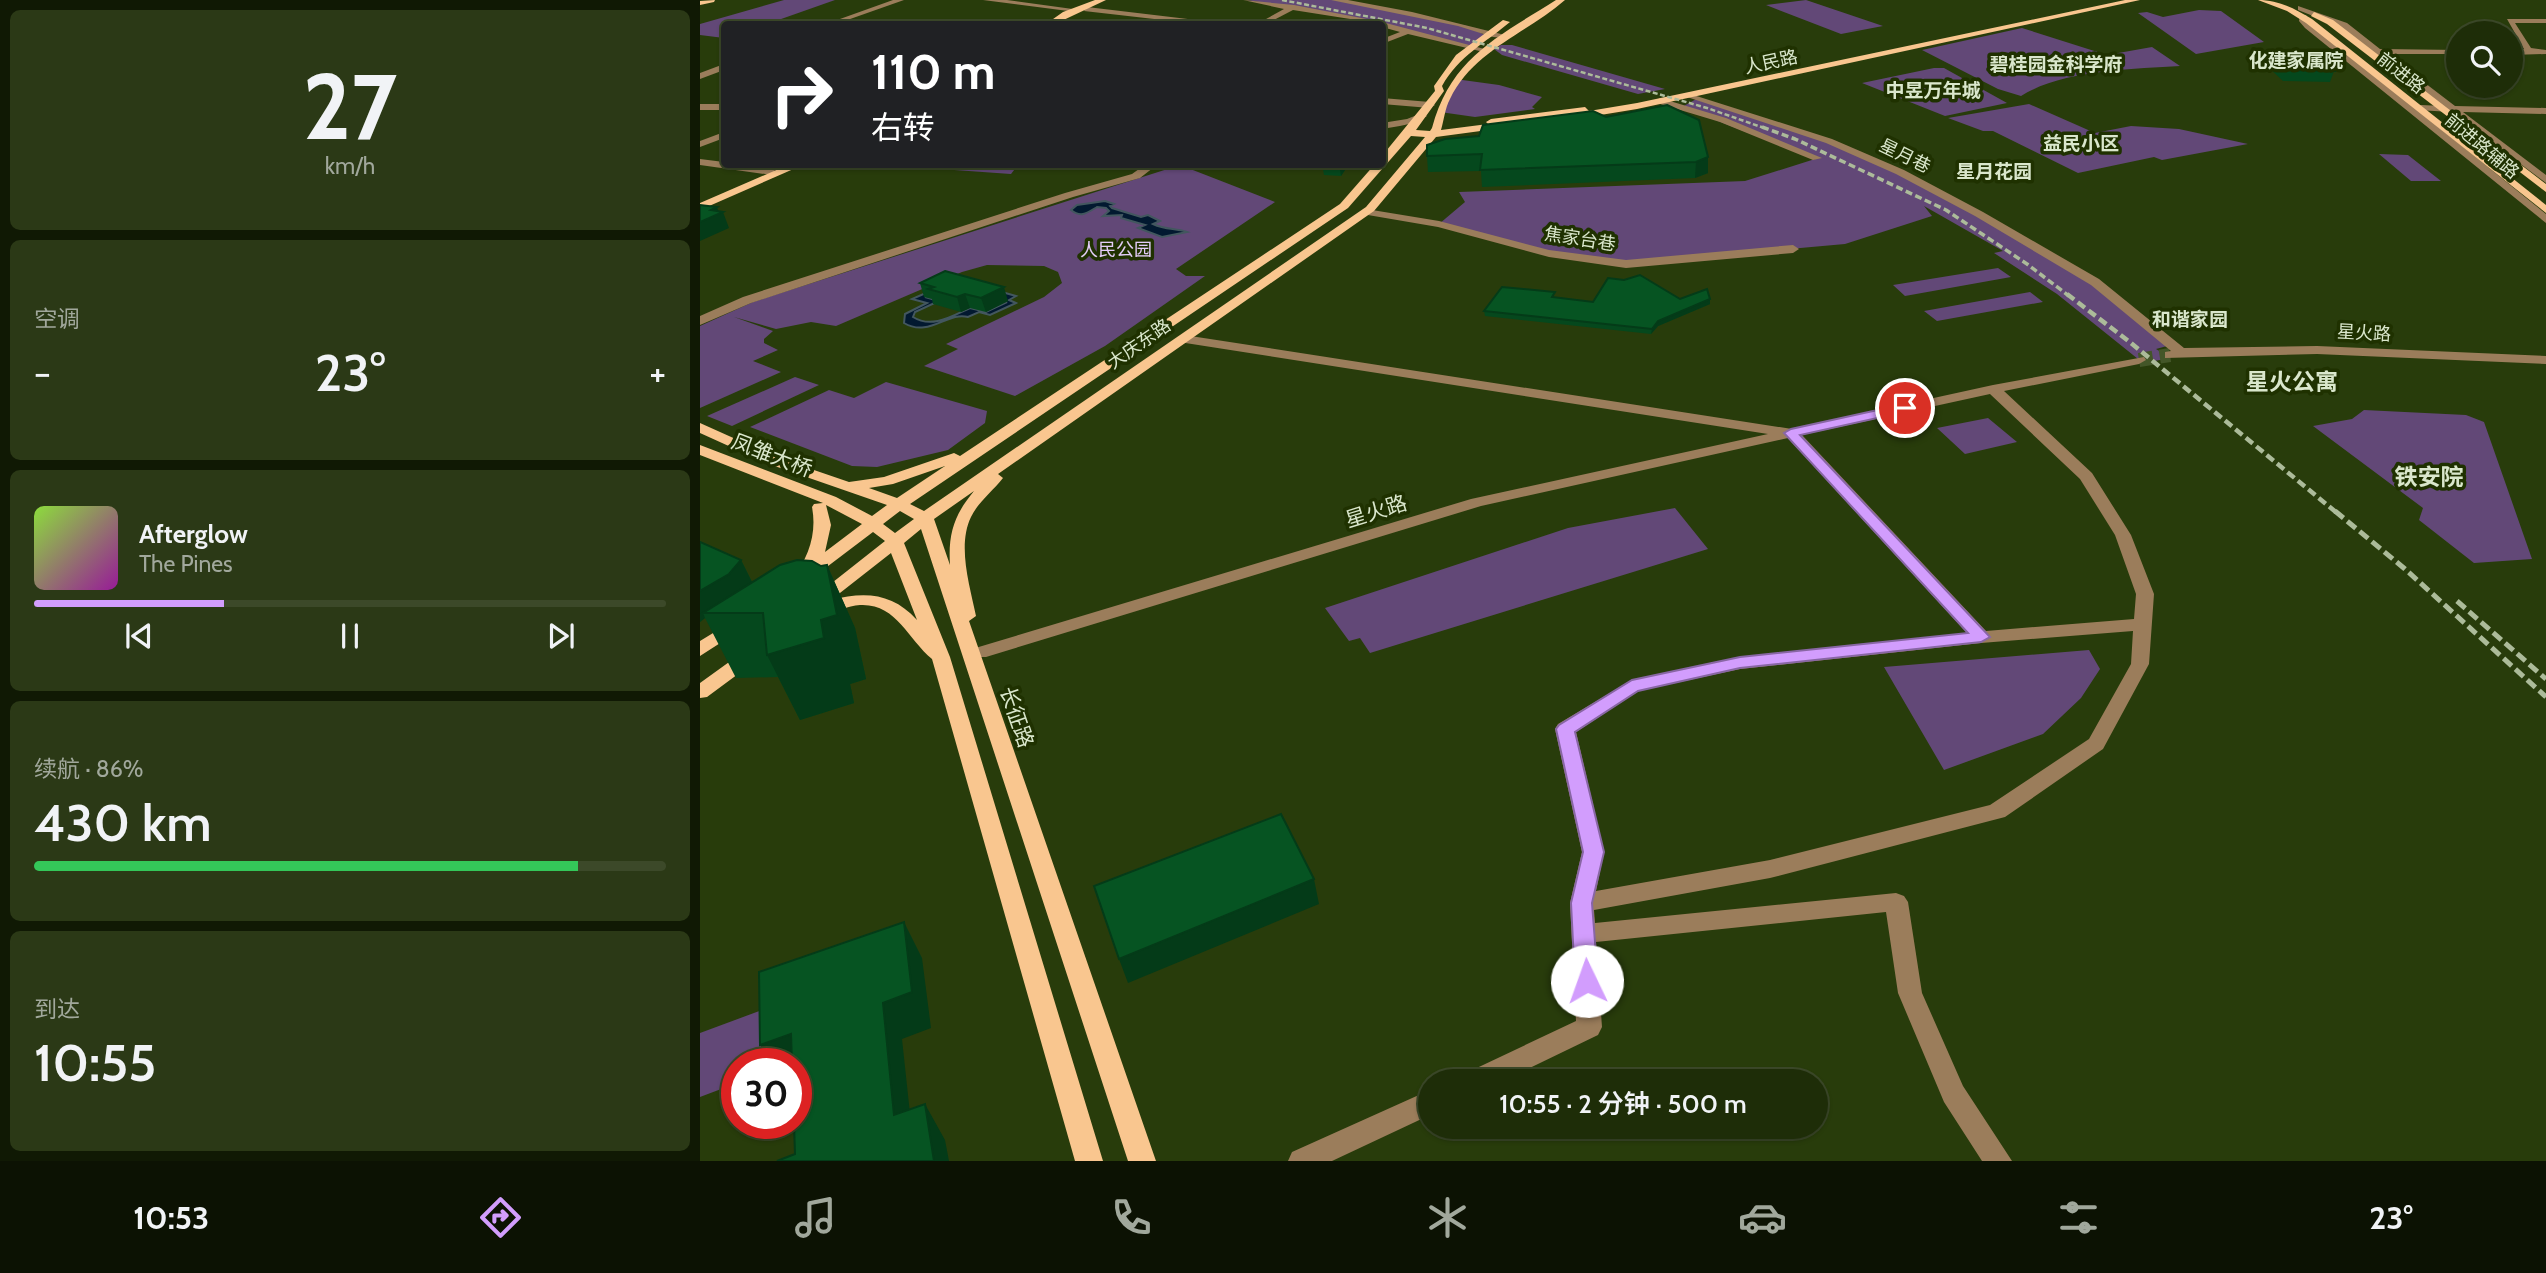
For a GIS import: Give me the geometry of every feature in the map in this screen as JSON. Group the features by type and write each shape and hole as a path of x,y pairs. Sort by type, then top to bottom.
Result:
{"main road":[{"path":"700,1 711,0"},
{"path":"1056,21 1102,0"},
{"path":"1065,21 1111,0"},
{"path":"1436,132 1440,112 1454,88 1455,79 1492,45 1561,0"},
{"name":"人民路","path":"1408,134 1636,102 2120,0"},
{"name":"人民路","path":"1491,124 1660,102 2136,0"},
{"name":"前进路","path":"2262,0 2330,22 2449,109 2546,188"},
{"name":"前进路","path":"2276,0 2301,12 2546,209"},
{"name":"大庆东路","path":"1386,159 1440,91 1438,86 1445,71 1485,35 1520,13"},
{"path":"1440,112 1462,122 1491,124"},
{"path":"1419,151 1437,139 1491,124"},
{"name":"大庆东路","path":"941,657 927,647 892,606 868,600 834,604 800,616 925,518 1366,212 1436,132"},
{"path":"700,201 780,168"},
{"path":"700,206 790,168"},
{"name":"大庆东路","path":"785,590 867,520 899,505 1344,206 1378,168"},
{"path":"700,427 771,460 867,520 894,541 941,657 1089,1161"},
{"path":"831,498 921,471 1002,435"},
{"name":"凤雏大桥","path":"700,438 771,460"},
{"name":"凤雏大桥","path":"700,450 831,498"},
{"path":"987,707 990,686 967,616 960,578 958,543 961,519 1016,456"},
{"path":"700,459 831,498 899,505 925,518"},
{"path":"804,576 823,538 831,498"},
{"name":"长征路","path":"925,518 1142,1161"},
{"path":"700,650 754,613"},
{"path":"700,692 762,646"}],"street":[{"path":"839,21 900,0"},
{"path":"987,0 1076,10"},
{"path":"1247,0 1362,21"},
{"path":"1335,0 1392,9 1467,26 1497,28"},
{"path":"1267,21 1294,7"},
{"path":"1087,9 1188,21"},
{"name":"前进路辅路","path":"2301,12 2344,25 2449,109 2546,180"},
{"name":"前进路辅路","path":"2301,12 2308,26 2546,220"},
{"path":"2528,50 2510,21 2546,21"},
{"path":"1386,26 1488,51"},
{"path":"1467,26 1485,35 1505,36"},
{"path":"1386,40 1408,31"},
{"path":"2378,51 2446,52"},
{"path":"2523,51 2546,52"},
{"path":"700,76 721,68"},
{"name":"星月巷","path":"1690,95 1829,141 1900,172 1979,214 2095,282 2175,353"},
{"path":"1386,101 1430,105"},
{"path":"1660,102 1723,120 1816,159"},
{"path":"700,107 721,107"},
{"path":"2421,108 2546,111"},
{"path":"1386,127 1422,116"},
{"path":"1386,130 1401,136 1408,134"},
{"path":"700,144 721,136"},
{"path":"700,162 721,165"},
{"path":"743,168 772,172"},
{"path":"700,321 759,296 1136,176 1147,168"},
{"name":"焦家台巷","path":"1366,212 1439,224 1549,253 1626,264 1793,249"},
{"name":"星火路","path":"1184,339 1791,433"},
{"name":"星火路","path":"2175,353 2317,350 2546,360"},
{"name":"星火路","path":"979,653 1477,502 1993,389 2140,360"},
{"path":"1582,903 1770,869 1997,811 2096,744 2140,664 2145,594 2123,535 2086,476 1993,389"},
{"path":"1791,433 1981,637"},
{"path":"1500,1069 1589,1027 1582,903 1594,852 1565,729 1632,686 1740,663 1981,637 2143,624"},
{"path":"1584,934 1896,902 1910,993 1953,1094 1998,1161"},
{"path":"1303,1161 1418,1108"}],"green space":[{"path":"784,0 835,0 776,21 721,21 721,38 700,35 700,24"},
{"path":"1247,0 1335,0 1467,26 1485,35 1470,47 1386,25 1386,21 1367,21"},
{"path":"1806,0 1883,26 1841,34 1766,5"},
{"path":"2199,10 2221,11 2264,42 2196,54 2138,13 2147,12 2163,17"},
{"path":"2022,28 2107,55 2152,47 2180,66 2098,72 2056,81 2021,96 1998,89 1922,50"},
{"path":"1501,45 1512,45 1665,89 1638,94 1502,55 1494,49"},
{"path":"1944,68 2007,103 1945,116 1862,83"},
{"path":"1455,79 1499,85 1542,97 1532,107 1535,109 1475,117 1440,112"},
{"path":"1698,98 1829,141 1900,172 2092,282 2167,346 2156,349 2171,358 2143,363 2057,294 1994,253 2003,251 1924,206 1932,216 1845,244 1626,264 1549,253 1439,224 1465,202 1459,192 1745,181 1815,159 1682,107"},
{"path":"2029,104 2095,133 2131,126 2179,129 2248,144 2162,160 2154,157 2078,173 1993,131 1983,131 1948,118"},
{"path":"2379,154 2408,155 2441,181 2411,181"},
{"path":"942,168 1016,168 1011,174 940,169"},
{"name":"人民公园","path":"1171,168 1188,168 1275,202 1176,269 1186,276 1205,276 1105,346 1015,396 924,366 958,349 946,344 1044,297 1062,283 1058,272 1044,266 987,265 962,272 836,326 811,322 776,329 734,317 773,331 764,339 764,343 778,350 753,361 781,372 700,408 700,326 753,302"},
{"path":"1998,268 2011,277 1905,296 1893,285"},
{"path":"2030,292 2043,302 1937,321 1924,311"},
{"path":"795,377 819,385 732,426 707,416"},
{"path":"886,382 987,411 985,423 948,450 877,467 852,466 750,427 829,390 854,398"},
{"path":"2364,410 2466,415 2484,422 2532,559 2474,563 2419,520 2423,508 2313,426 2352,419"},
{"path":"1988,418 2017,442 1965,454 1937,428"},
{"path":"1675,508 1708,549 1370,653 1360,638 1349,641 1325,608 1568,528"},
{"path":"2089,650 2100,669 2081,698 2043,734 1944,770 1884,667"},
{"path":"762,1010 764,1048 721,1048 721,1089 700,1097 700,1033"}],"water":[{"path":"1105,201 1114,204 1110,206 1112,208 1141,217 1148,215 1160,221 1153,224 1158,226 1187,232 1162,237 1138,228 1145,225 1121,218 1122,215 1103,216 1109,211 1106,208 1097,207 1081,214 1071,210 1077,205"},
{"path":"951,282 970,283 1016,296 1009,300 1016,303 990,315 979,312 922,328 904,323 905,314 927,303 912,299","holes":["925,297 1007,302 986,312 970,308 935,322 913,317 915,312 939,301"]}],"building":[{"path":"2266,52 2314,53 2334,71 2286,70"},
{"path":"1667,105 1699,120 1708,157 1696,162 1480,170 1482,154 1427,156 1427,145 1445,139 1479,136 1483,125 1593,111 1606,117"},
{"path":"700,205 717,207 711,210 723,212 700,222"},
{"path":"945,271 1004,287 981,298 965,294 957,297 928,289 934,287 920,283"},
{"path":"1640,275 1680,299 1707,289 1710,299 1658,321 1652,329 1484,311 1502,287 1555,292 1552,297 1593,302 1608,278 1624,280"},
{"path":"700,542 741,560 729,574 700,591"},
{"path":"797,560 827,565 837,615 821,620 824,638 767,655 763,613 703,613 780,565"},
{"path":"1281,814 1314,879 1119,959 1094,886"},
{"path":"904,922 912,992 883,1003 894,1115 925,1104 934,1161 777,1161 795,1154 794,1139 812,1139 812,1048 791,1048 791,1034 760,1045 759,972"}],"tunnel":[{"path":"2139,360 2170,355"}],"railway":[{"path":"1282,0 1427,28 1707,108 1767,129"},
{"path":"1762,127 1795,139 1946,210 2027,264 2069,296"},
{"path":"2067,294 2131,343 2337,513"},
{"path":"2335,511 2405,569 2546,697"},
{"path":"2457,601 2546,679"}],"district":[{"name":"化建家属院","path":"2296,60"},
{"name":"碧桂园金科学府","path":"2056,64"},
{"name":"中昱万年城","path":"1933,90"},
{"name":"益民小区","path":"2081,143"},
{"name":"星月花园","path":"1994,171"},
{"name":"和谐家园","path":"2190,319"},
{"name":"星火公寓","path":"2292,382"},
{"name":"铁安院","path":"2429,477"}],"route":[{"path":"1587,981 1582,903 1594,852 1565,729 1632,686 1740,663 1981,637 1791,433 1905,408"}]}
